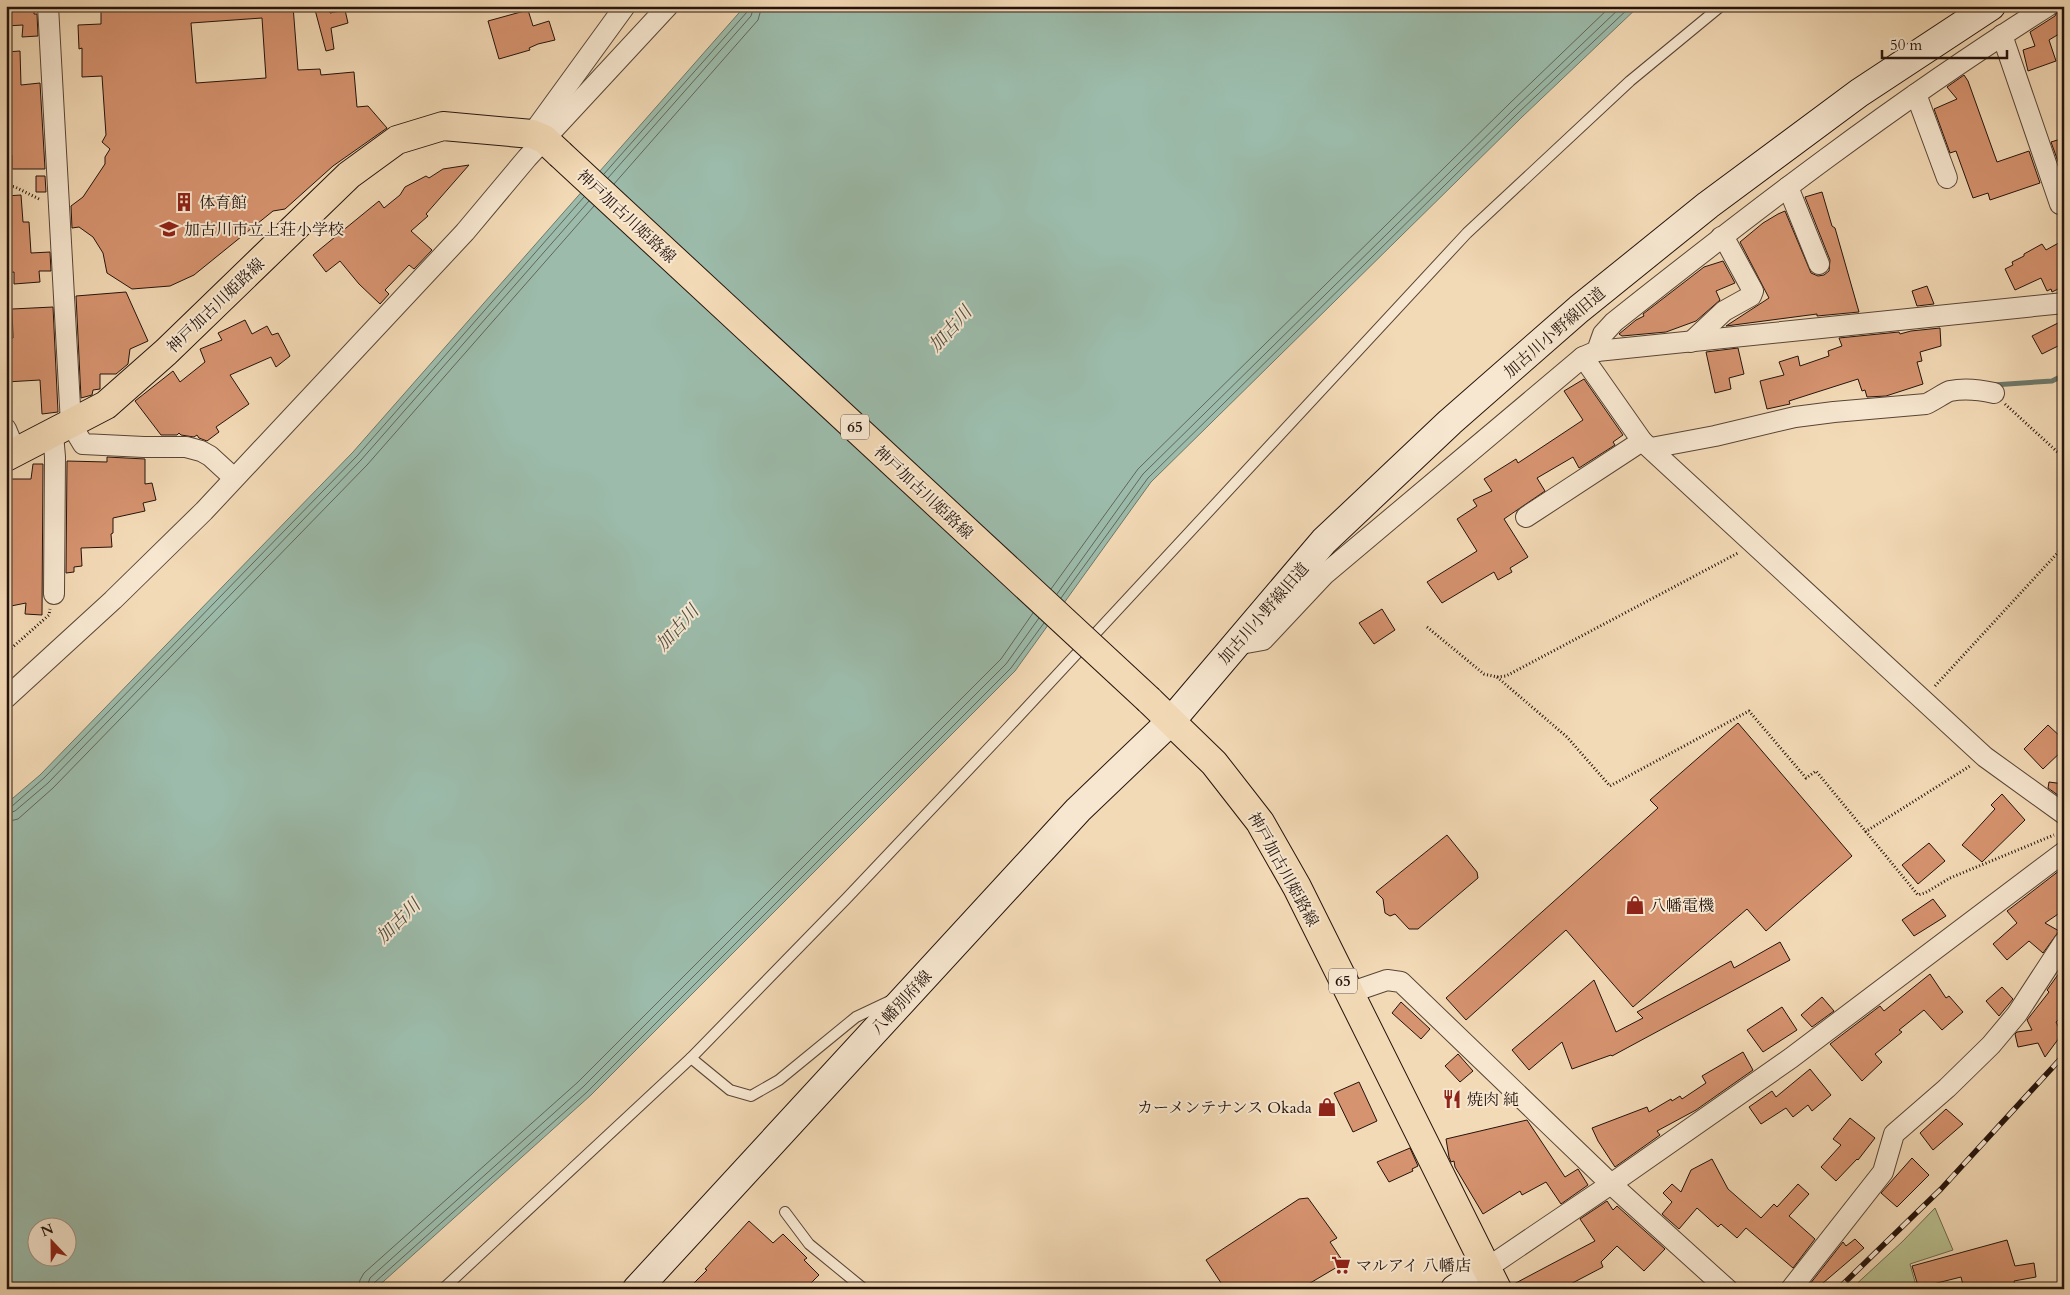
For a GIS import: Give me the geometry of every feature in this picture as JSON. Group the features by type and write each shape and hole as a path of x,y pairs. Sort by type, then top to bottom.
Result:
{"main road":[{"name":"神戸加古川姫路線","path":"27,438 106,406 166,352 349,175 397,140 443,126 545,143 1171,720 1214,763 1260,822 1297,887 1492,1278"}],"street":[{"path":"27,438 59,209 48,6"},
{"path":"6,698 113,600 234,478 458,240 668,6"},
{"name":"加古川小野線旧道","path":"1171,720 1324,541 1450,422 1579,309 1708,205 1851,99 1991,6"},
{"path":"1236,644 1263,640 1325,574 1590,354 1602,334 1614,322 1721,237 1916,94 2048,6"},
{"path":"545,143 624,7"},
{"path":"2002,35 2060,204 2064,202"},
{"path":"1916,94 1947,178"},
{"path":"1788,187 1819,264"},
{"path":"1691,342 1714,319 1751,296 1753,291 1728,245 1721,237"},
{"path":"1590,354 2064,303"},
{"path":"1590,354 1646,445 1985,757 2064,814"},
{"path":"1526,517 1646,445 1715,436 1795,417 1926,404 1939,399 1949,391 1980,390 1994,394"},
{"path":"27,438 83,444 186,447 201,451 210,456 234,478"},
{"path":"27,438 55,457 54,594"},
{"name":"八幡別府線","path":"637,1289 1078,810 1171,720"},
{"path":"1455,1289 1492,1278 1611,1184 1791,1058 2060,843"},
{"path":"1791,1289 1883,1172 1894,1134 1948,1088 1991,1045 2017,1014 2064,942"},
{"path":"1349,993 1387,980 1401,982 1611,1184 1728,1289"}],"lane":[{"path":"443,1289 691,1058 846,900 1467,232 1630,81 1721,6"},
{"path":"691,1058 730,1090 751,1096 779,1080 856,1017 912,990"},
{"path":"785,1212 809,1244 864,1289"}],"path":[{"path":"6,185 15,187 59,209"},
{"path":"1994,394 2064,458"},
{"path":"1497,677 1514,672 1754,544"},
{"path":"1922,700 2064,546"},
{"path":"6,653 49,614 54,594"},
{"path":"1427,627 1484,674 1497,677 1567,737 1610,786 1750,711 1806,778 1816,771 1918,895 1925,894 1950,878 2060,843"},
{"path":"1865,832 1914,799 1985,757"}],"green space":[{"path":"1935,1208 1953,1250 1910,1264 1917,1289 1851,1289 1902,1242"}],"water":[{"name":"加古川","path":"745,6 1639,6 1522,117 1151,482 1015,671 591,1095 375,1289 6,1289 6,804 40,775 353,452"}],"building":[{"path":"6,6 34,6 34,14 37,14 38,36 22,37 23,25 6,26"},
{"path":"135,6 293,6 298,70 320,69 321,75 354,72 357,107 368,106 387,128 333,166 285,209 273,211 194,275 170,286 132,289 107,273 103,253 93,237 79,227 72,228 71,206 83,197 105,164 105,157 110,149 102,142 106,135 102,76 82,77 82,48 79,49 78,25 101,24 101,9","holes":["262,18 266,78 196,83 191,23"]},
{"path":"314,6 329,6 330,13 345,10 348,23 331,28 334,49 326,51"},
{"path":"2060,6 2064,6 2064,31 2049,40 2056,61 2028,71 2023,50 2035,46 2030,32 2055,16"},
{"path":"528,10 533,26 549,21 555,40 538,44 529,48 530,50 499,59 488,21"},
{"path":"20,51 21,85 40,83 45,169 12,169 12,155 6,156 6,52"},
{"path":"1964,75 1968,81 1997,162 2029,151 2040,183 1990,200 1988,193 1973,198 1956,151 1950,153 1934,109 1957,99 1947,87"},
{"path":"2064,138 2064,178 2051,142"},
{"path":"469,165 426,214 428,216 411,231 432,250 414,269 409,265 385,290 389,294 380,304 359,284 340,261 326,272 313,255 379,201 384,208 400,195 405,187 426,176 429,178 443,169"},
{"path":"36,176 45,176 46,192 36,192"},
{"path":"1822,192 1832,226 1835,228 1859,312 1817,316 1817,314 1726,326 1769,298 1740,242 1763,223 1778,214 1785,211 1811,273 1818,276 1824,275 1829,271 1830,260 1805,197"},
{"path":"21,195 23,222 29,222 31,253 50,252 51,271 39,271 40,282 14,284 14,272 6,273 6,196"},
{"path":"2064,240 2064,286 2052,292 2051,289 2047,291 2041,278 2015,290 2005,269 2013,265 2012,262 2042,244 2046,250"},
{"path":"1723,261 1735,283 1716,291 1720,300 1696,321 1666,332 1622,336 1619,334 1704,267"},
{"path":"1927,286 1934,304 1917,306 1912,291"},
{"path":"126,292 148,341 130,349 128,364 116,374 100,374 100,389 93,390 92,395 81,398 76,296"},
{"path":"53,307 58,412 42,414 40,380 6,382 6,338 13,338 12,309"},
{"path":"245,320 252,334 267,326 272,335 278,333 290,356 276,367 271,357 230,375 249,404 216,427 219,432 207,441 199,438 197,435 194,437 179,433 177,435 161,435 135,401 173,371 180,382 205,362 200,349 222,340 218,333"},
{"path":"2064,320 2064,343 2042,354 2032,336"},
{"path":"1940,328 1941,346 1920,352 1922,361 1917,362 1923,384 1886,396 1867,397 1865,390 1862,391 1858,379 1789,401 1790,404 1767,409 1760,381 1784,375 1779,362 1798,356 1800,366 1829,356 1828,351 1842,346 1839,338 1899,332 1900,334"},
{"path":"1738,348 1744,374 1729,378 1731,389 1715,393 1706,352"},
{"path":"1584,379 1623,435 1613,442 1615,445 1579,468 1573,457 1537,478 1545,491 1504,519 1528,557 1510,568 1512,572 1498,580 1494,572 1442,603 1427,582 1477,551 1457,519 1477,506 1473,500 1492,491 1484,479 1516,459 1518,463 1583,420 1564,391"},
{"path":"107,457 145,459 145,484 152,483 156,500 143,503 145,511 113,518 112,547 81,548 82,566 74,567 74,572 66,573 67,461 107,462"},
{"path":"33,464 43,464 42,615 25,614 26,603 6,607 6,479 31,479"},
{"path":"1382,609 1395,630 1374,644 1359,623"},
{"path":"1738,723 1852,856 1766,931 1747,909 1633,1007 1566,930 1466,1020 1446,998 1658,808 1650,800"},
{"path":"2048,725 2064,740 2064,749 2043,769 2024,749"},
{"path":"2049,782 2064,784 2062,798 2048,788"},
{"path":"2002,794 2025,820 1982,862 1962,845 1995,809 1991,805"},
{"path":"1447,835 1477,872 1478,878 1418,929 1409,929 1395,914 1390,916 1385,913 1383,899 1376,892"},
{"path":"1929,843 1945,861 1918,884 1902,865"},
{"path":"2064,867 2064,910 2045,923 2059,931 2043,953 2029,941 2007,960 1993,944 2017,923 2007,911"},
{"path":"1933,899 1946,916 1914,936 1902,920"},
{"path":"1780,942 1790,960 1612,1056 1572,1069 1562,1042 1529,1070 1512,1050 1594,980 1616,1032 1643,1018 1637,1012 1731,961 1734,968"},
{"path":"2064,964 2064,1014 2056,1022 2062,1034 2045,1057 2038,1043 2018,1047 2015,1034 2032,1030 2027,1020 2049,992 2047,990"},
{"path":"1930,974 1946,998 1949,996 1963,1012 1942,1030 1924,1010 1899,1030 1902,1032 1875,1054 1882,1062 1862,1081 1830,1044 1880,1006 1884,1011"},
{"path":"2002,987 2013,999 1999,1016 1986,1001"},
{"path":"1822,997 1834,1011 1812,1027 1801,1015"},
{"path":"1401,1002 1430,1029 1421,1039 1392,1013"},
{"path":"1782,1007 1797,1030 1763,1052 1747,1030"},
{"path":"1743,1052 1753,1070 1696,1110 1657,1131 1660,1135 1615,1167 1592,1128 1647,1107 1649,1112 1680,1096 1682,1099 1706,1083 1702,1076"},
{"path":"1458,1054 1473,1071 1460,1082 1445,1066"},
{"path":"1810,1069 1831,1095 1812,1111 1808,1105 1793,1117 1786,1108 1761,1124 1749,1107 1772,1091 1776,1097"},
{"path":"1359,1082 1377,1121 1353,1132 1334,1093"},
{"path":"1946,1109 1963,1124 1933,1150 1920,1133"},
{"path":"1850,1118 1875,1138 1858,1160 1836,1181 1821,1167 1841,1145 1833,1139"},
{"path":"1527,1120 1565,1177 1578,1169 1588,1185 1561,1204 1546,1182 1522,1195 1520,1191 1483,1214 1455,1167 1454,1161 1451,1162 1446,1139"},
{"path":"1410,1148 1418,1166 1412,1169 1413,1171 1389,1182 1377,1162"},
{"path":"1912,1158 1929,1175 1897,1207 1881,1193"},
{"path":"1712,1159 1728,1189 1761,1218 1774,1204 1777,1207 1798,1184 1809,1194 1789,1216 1815,1239 1793,1268 1746,1228 1737,1238 1721,1224 1718,1227 1697,1208 1679,1229 1662,1214 1672,1202 1663,1193 1672,1184 1681,1192 1691,1170"},
{"path":"1308,1198 1337,1238 1330,1242 1344,1263 1300,1289 1225,1289 1206,1260 1299,1199"},
{"path":"1607,1201 1613,1210 1617,1206 1665,1249 1644,1271 1617,1246 1601,1262 1603,1267 1561,1289 1512,1289 1512,1285 1595,1241 1580,1219"},
{"path":"749,1221 773,1243 783,1234 807,1258 804,1260 819,1275 805,1289 688,1289 707,1270 705,1269"},
{"path":"1855,1239 1864,1248 1816,1289 1806,1289 1843,1242 1846,1246"},
{"path":"2007,1240 2015,1266 2034,1263 2036,1277 2014,1281 2016,1289 1964,1289 1961,1277 1933,1284 1934,1289 1919,1289 1912,1266"}],"waterway":[{"path":"1993,385 2052,381 2064,375"}],"railway":[{"path":"1838,1289 1941,1189 2064,1055"}],"place":[{"name":"体育館","path":"184,202"},
{"name":"加古川市立上荘小学校","path":"169,229"},
{"name":"八幡電機","path":"1635,905"},
{"name":"焼肉 純","path":"1452,1099"},
{"name":"カーメンテナンス Okada","path":"1327,1107"},
{"name":"マルアイ 八幡店","path":"1341,1265"}]}
